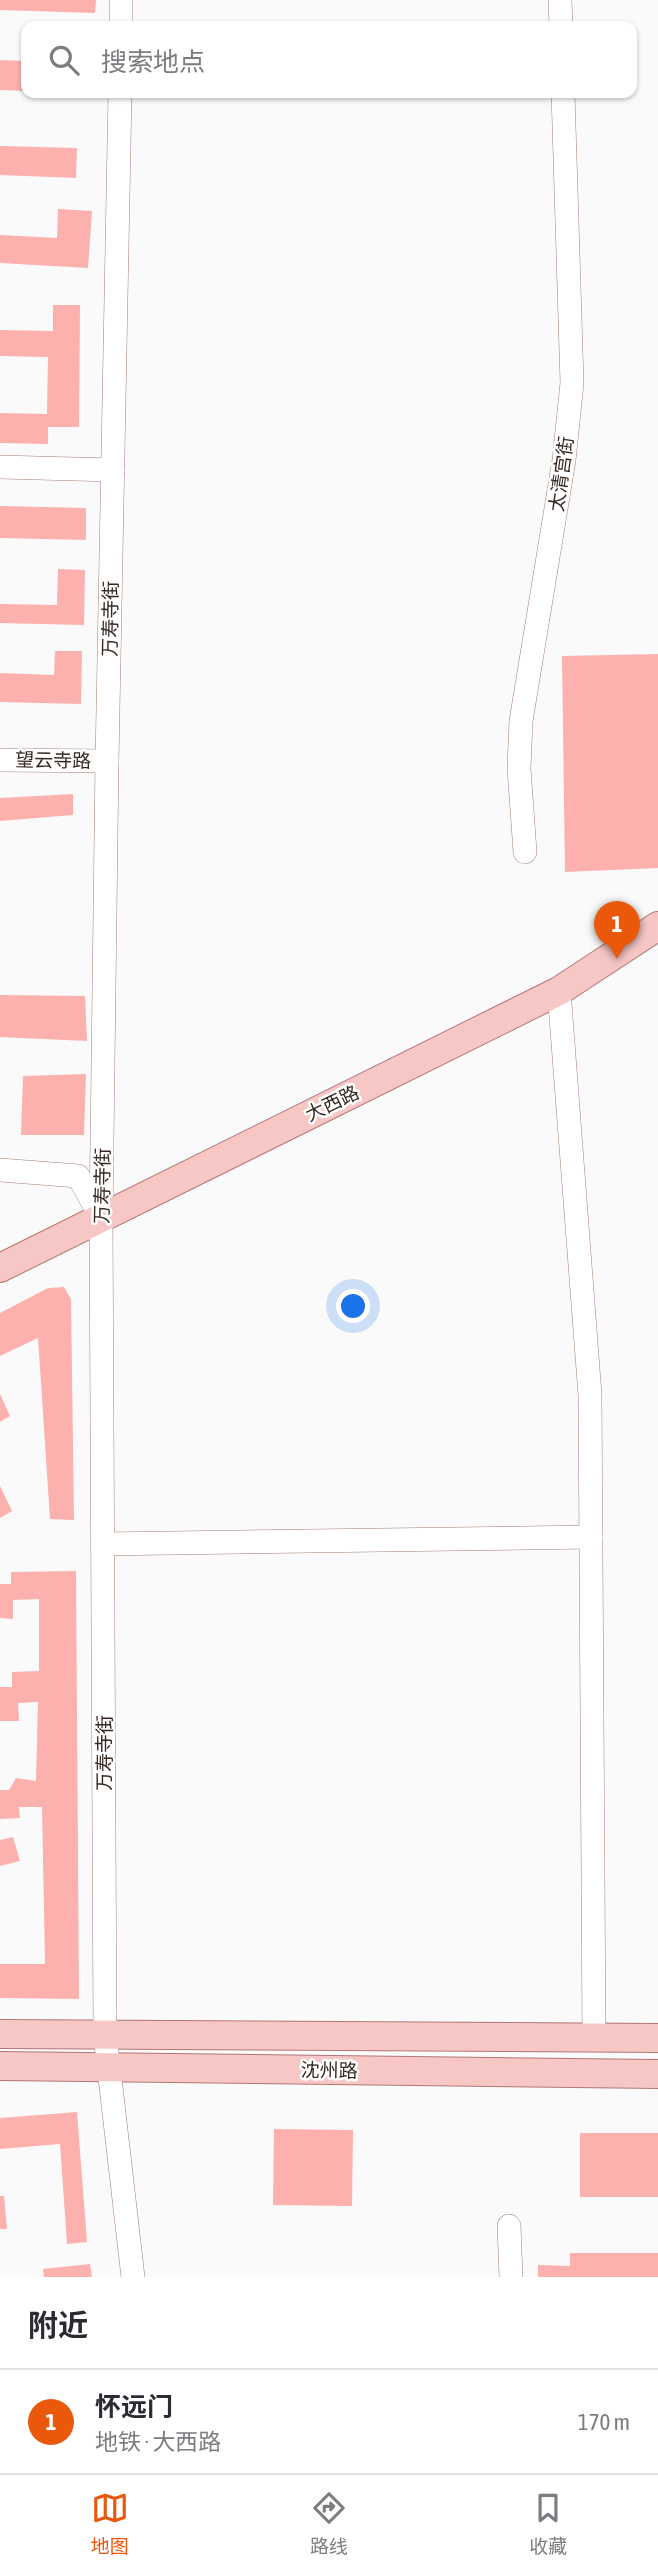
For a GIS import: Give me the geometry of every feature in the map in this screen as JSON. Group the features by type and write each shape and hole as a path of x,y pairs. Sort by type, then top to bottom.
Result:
{"main road":[{"name":"大西路","path":"0,1268 559,991 658,926"},
{"name":"沈州路","path":"0,2034 658,2038"},
{"name":"沈州路","path":"0,2066 658,2074"}],"street":[{"path":"121,0 121,21"},
{"path":"560,0 561,21"},
{"name":"万寿寺街","path":"120,98 101,1217 105,2035 133,2277"},
{"name":"太清宫街","path":"525,852 519,768 522,721 564,460 572,383 563,98"},
{"path":"0,467 113,470"},
{"name":"望云寺路","path":"0,760 107,761"},
{"path":"559,991 590,1395 594,2038"},
{"path":"0,1170 78,1176 101,1217"},
{"path":"103,1544 591,1537"},
{"path":"509,2226 511,2277"}],"building":[{"path":"0,0 96,0 95,13 0,10"},
{"path":"0,60 21,61 21,91 0,90"},
{"path":"0,146 77,148 76,178 0,175"},
{"path":"58,209 92,211 88,268 0,263 0,235 57,238"},
{"path":"53,305 80,305 79,427 48,427 48,444 0,443 0,413 47,414 48,357 0,356 0,330 53,331"},
{"path":"0,506 86,508 86,540 0,538"},
{"path":"58,569 85,570 84,625 0,623 0,604 57,605"},
{"path":"55,651 82,651 81,704 0,702 0,673 54,675"},
{"path":"658,654 658,868 565,872 562,656"},
{"path":"73,794 73,815 0,821 0,798"},
{"path":"0,995 85,996 87,1041 0,1037"},
{"path":"86,1074 84,1135 21,1135 23,1076"},
{"path":"64,1287 71,1299 74,1520 50,1519 38,1338 0,1356 0,1313 48,1288"},
{"path":"0,1394 10,1416 0,1422"},
{"path":"0,1486 12,1511 0,1518"},
{"path":"76,1571 79,1999 0,1998 0,1964 45,1964 42,1807 19,1807 20,1818 0,1819 0,1790 9,1790 16,1778 36,1781 38,1702 18,1703 19,1721 0,1721 0,1687 12,1687 12,1672 39,1671 39,1599 13,1600 13,1619 0,1618 0,1584 11,1584 11,1572"},
{"path":"13,1837 20,1861 0,1866 0,1840"},
{"path":"77,2112 87,2242 67,2244 60,2144 0,2149 0,2118"},
{"path":"274,2129 353,2130 352,2206 273,2205"},
{"path":"580,2133 658,2133 658,2197 580,2197"},
{"path":"0,2196 4,2196 7,2229 0,2229"},
{"path":"570,2253 658,2253 658,2277 538,2277 538,2265 570,2266"},
{"path":"90,2264 92,2277 44,2277 43,2269"}],"place":[{"name":"怀远门","path":"617,959"}]}
